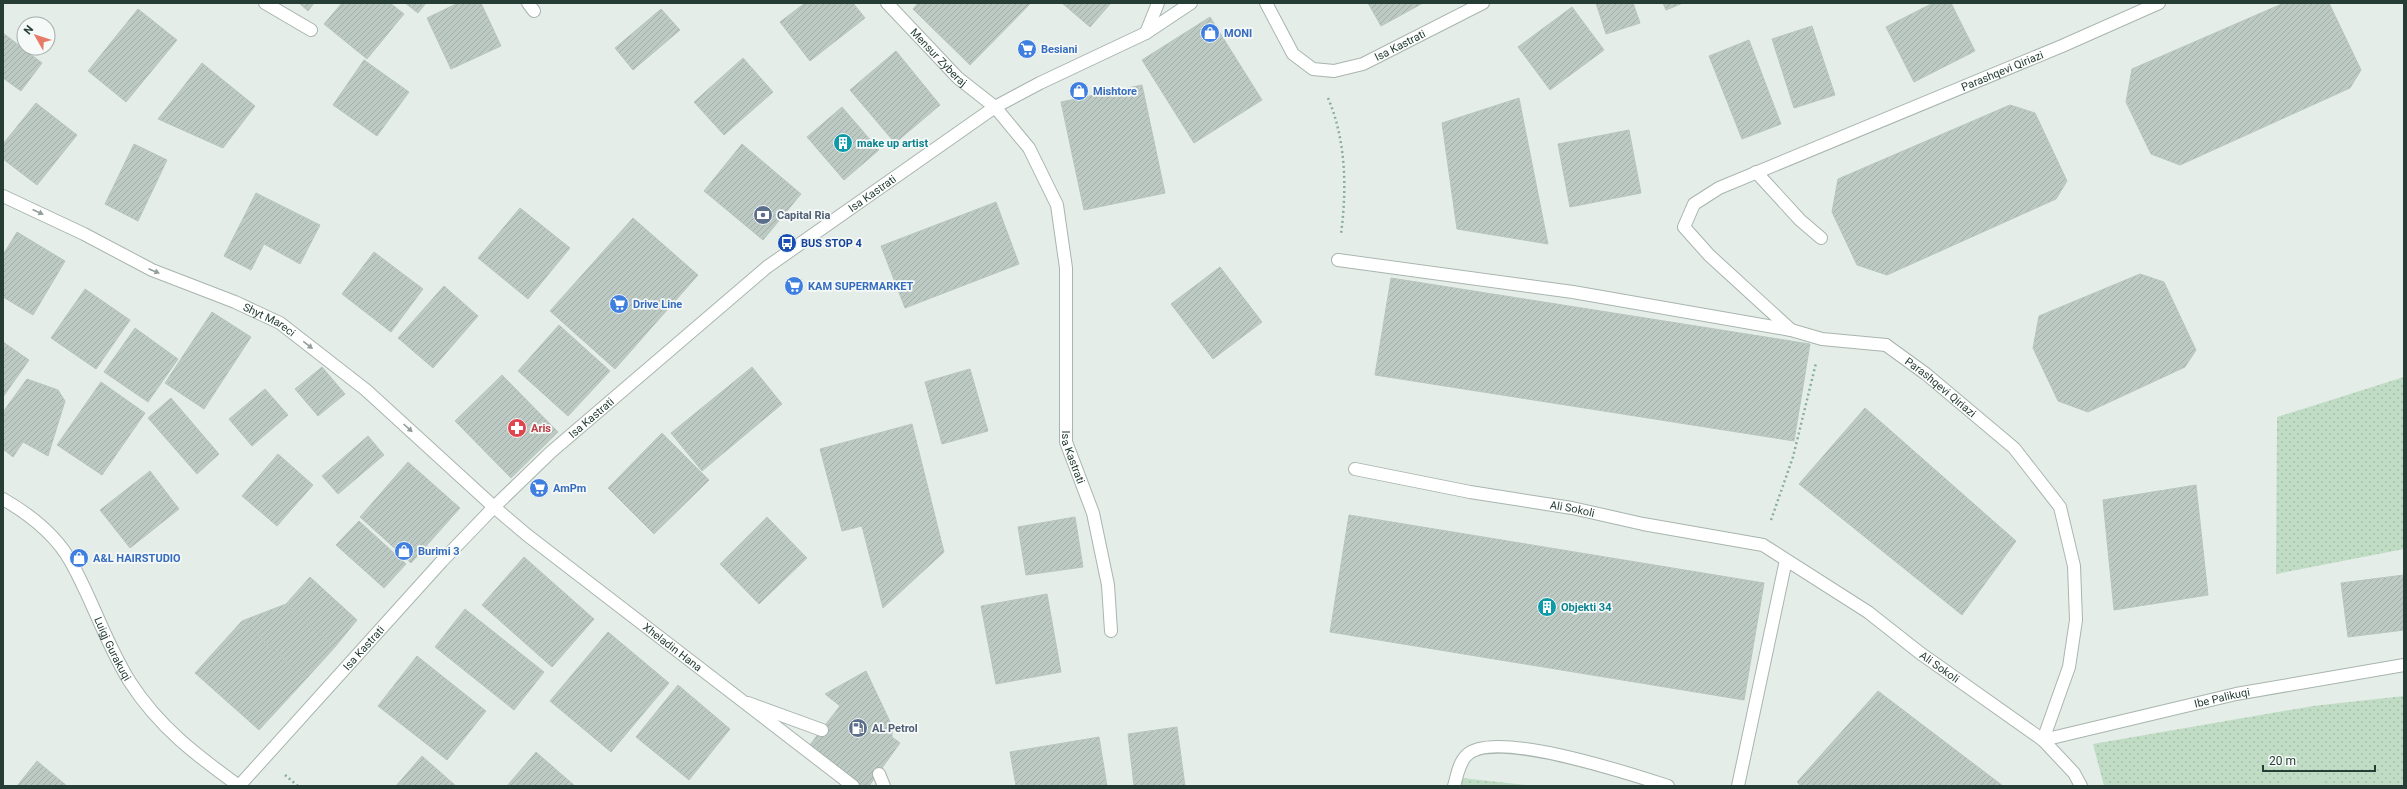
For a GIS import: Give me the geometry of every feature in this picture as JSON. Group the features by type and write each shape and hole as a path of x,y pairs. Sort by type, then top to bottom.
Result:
{"street":[{"path":"265,3 311,30"},
{"name":"Mensur Zyberaj","path":"887,3 958,78 995,107"},
{"path":"1146,33 1158,3"},
{"name":"Isa Kastrati","path":"239,786 442,562 494,507 557,447 767,267 995,107 1040,82 1146,33 1191,3"},
{"name":"Isa Kastrati","path":"1266,3 1293,54 1313,69 1334,71 1363,64 1483,3"},
{"name":"Parashqevi Qiriazi","path":"2043,740 2069,667 2076,620 2074,566 2060,507 2014,448 1926,374 1886,345 1822,339 1791,330 1709,255 1684,227 1694,204 1719,188 2062,46 2159,3"},
{"name":"Isa Kastrati","path":"995,107 1028,148 1057,205 1066,268 1066,442 1093,512 1108,586 1111,631"},
{"path":"1756,172 1800,220 1822,238"},
{"name":"Shyt Mareci","path":"3,196 84,234 152,270 235,302 280,323 366,390 494,507"},
{"path":"1338,260 1573,292 1791,330"},
{"name":"Ali Sokoli","path":"1355,468 1470,492 1565,507 1643,524 1763,545 1868,612 1920,652 2043,740 2074,773 2080,786"},
{"name":"Luigj Gurakuqi","path":"3,499 20,509 50,534 71,561 130,681 154,716 190,750 239,786"},
{"name":"Xheladin Hana","path":"494,507 527,535 853,786"},
{"path":"1738,786 1786,560"},
{"name":"Ibe Palikuqi","path":"2043,740 2236,694 2404,664"},
{"path":"740,700 822,730"},
{"path":"1454,786 1459,768 1467,755 1481,746 1498,746 1582,759 1668,786"},
{"path":"879,774 884,786"}],"path":[{"path":"1338,260 1344,209 1340,130"},
{"path":"1763,545 1793,457 1822,339"}],"green space":[{"path":"2404,377 2404,549 2276,574 2277,417"},
{"path":"2404,696 2404,786 2104,786 2093,744 2313,706"},
{"path":"2324,776 2325,786 2258,786"},
{"path":"1462,778 1534,786 1462,786"}],"building":[{"path":"299,3 314,3 308,11"},
{"path":"342,3 390,3 404,14 367,59 324,24"},
{"path":"405,3 426,3 418,13"},
{"path":"458,3 481,3 501,46 451,69 427,18"},
{"path":"805,3 853,3 865,18 810,61 780,22"},
{"path":"918,3 1031,3 970,65 913,9"},
{"path":"1062,3 1111,3 1090,27"},
{"path":"1368,3 1423,3 1381,26"},
{"path":"1596,3 1633,3 1640,23 1606,34"},
{"path":"1663,3 1683,3 1666,10"},
{"path":"1933,3 1951,3 1975,51 1914,82 1886,27"},
{"path":"2284,3 2329,3 2361,70 2350,88 2180,165 2151,154 2126,102 2132,69"},
{"path":"1572,7 1604,50 1550,90 1518,47"},
{"path":"138,9 177,40 126,102 88,71"},
{"path":"661,9 680,30 633,70 615,48"},
{"path":"1210,17 1262,100 1194,143 1142,60"},
{"path":"1812,26 1835,95 1794,108 1772,39"},
{"path":"3,33 16,43 16,56 33,56 42,63 21,91 3,78"},
{"path":"1749,40 1781,124 1742,139 1709,56"},
{"path":"896,51 940,105 895,143 850,90"},
{"path":"743,58 773,92 724,135 694,102"},
{"path":"364,60 409,92 377,136 333,105"},
{"path":"202,63 255,106 223,148 158,119"},
{"path":"1142,85 1165,193 1084,210 1061,102"},
{"path":"1519,98 1548,244 1457,229 1442,123"},
{"path":"36,103 77,135 37,185 3,159 3,144"},
{"path":"2010,105 2035,113 2067,181 2056,199 1887,275 1857,265 1832,212 1838,179"},
{"name":"make up artist","path":"842,107 879,150 844,180 807,137"},
{"path":"1629,130 1641,193 1570,207 1558,144"},
{"path":"134,144 167,160 138,221 105,204"},
{"path":"742,144 801,194 763,240 704,191"},
{"path":"256,193 320,225 300,264 264,244 251,270 224,256"},
{"path":"996,202 1019,264 905,308 881,246"},
{"path":"520,208 570,248 528,299 478,258"},
{"path":"633,218 698,275 615,369 550,311"},
{"path":"17,232 65,261 33,315 3,297 3,255"},
{"path":"374,252 423,289 391,332 342,294"},
{"path":"1220,267 1262,322 1213,359 1171,304"},
{"path":"2140,274 2164,282 2196,350 2185,367 2088,412 2058,401 2033,348 2039,316"},
{"path":"1391,278 1810,344 1794,441 1375,375"},
{"path":"444,286 478,316 433,368 398,338"},
{"path":"85,289 130,320 96,369 51,338"},
{"path":"212,312 251,337 204,409 165,383"},
{"path":"559,325 610,371 568,416 518,371"},
{"path":"135,328 178,359 148,402 104,372"},
{"path":"3,342 29,360 3,397"},
{"path":"322,367 345,394 318,416 295,389"},
{"path":"752,367 782,404 702,471 671,433"},
{"path":"970,369 988,431 942,444 925,382"},
{"path":"502,375 558,432 511,478 455,421"},
{"path":"27,379 58,390 65,401 48,456 23,442 13,457 3,449 3,412"},
{"path":"101,382 145,413 102,475 57,445"},
{"path":"265,389 288,415 252,446 229,419"},
{"path":"171,398 219,454 197,474 148,418"},
{"path":"1865,408 2016,541 1962,615 1799,484"},
{"path":"912,424 944,552 883,608 862,526 842,531 820,449"},
{"path":"662,433 709,480 654,534 608,488"},
{"path":"368,436 384,455 338,494 322,476"},
{"path":"278,454 313,485 277,526 242,496"},
{"path":"408,462 460,508 411,563 360,517"},
{"path":"150,471 179,509 130,548 100,510"},
{"path":"2196,485 2208,595 2114,610 2103,500"},
{"name":"Objekti 34","path":"1349,515 1764,583 1744,700 1330,632"},
{"path":"767,517 807,558 759,604 720,564"},
{"path":"1075,517 1083,567 1026,575 1018,527"},
{"path":"359,521 406,564 384,588 336,545"},
{"path":"524,557 594,619 552,667 482,605"},
{"path":"2404,575 2404,630 2348,637 2341,583"},
{"path":"310,577 357,620 335,647 286,604"},
{"path":"1047,594 1061,672 996,684 981,606"},
{"path":"286,604 335,647 306,679 242,621"},
{"path":"465,609 544,672 514,710 435,647"},
{"path":"242,621 306,679 259,730 195,673"},
{"path":"608,632 669,683 611,752 550,701"},
{"path":"417,656 486,711 447,760 378,706"},
{"name":"AL Petrol","path":"866,671 892,726 892,737 900,743 869,786 860,786 809,746 840,706 825,694"},
{"path":"678,685 730,729 689,780 636,737"},
{"path":"1878,691 2003,786 1801,786 1797,782"},
{"path":"1177,727 1185,786 1134,786 1128,734"},
{"path":"1099,737 1107,786 1016,786 1010,752"},
{"path":"536,752 575,786 507,786"},
{"path":"422,756 456,786 396,786"},
{"path":"37,761 67,786 17,786"}],"place":[{"name":"MONI","path":"1210,33"},
{"name":"Besiani","path":"1027,49"},
{"name":"Mishtore","path":"1079,91"},
{"name":"make up artist","path":"843,143"},
{"name":"Capital Ria","path":"763,215"},
{"name":"BUS STOP 4","path":"787,243"},
{"name":"KAM SUPERMARKET","path":"794,286"},
{"name":"Drive Line","path":"619,304"},
{"name":"Aris","path":"517,428"},
{"name":"AmPm","path":"539,488"},
{"name":"Burimi 3","path":"404,551"},
{"name":"A&L HAIRSTUDIO","path":"79,558"},
{"name":"Objekti 34","path":"1547,607"},
{"name":"AL Petrol","path":"858,728"}]}
